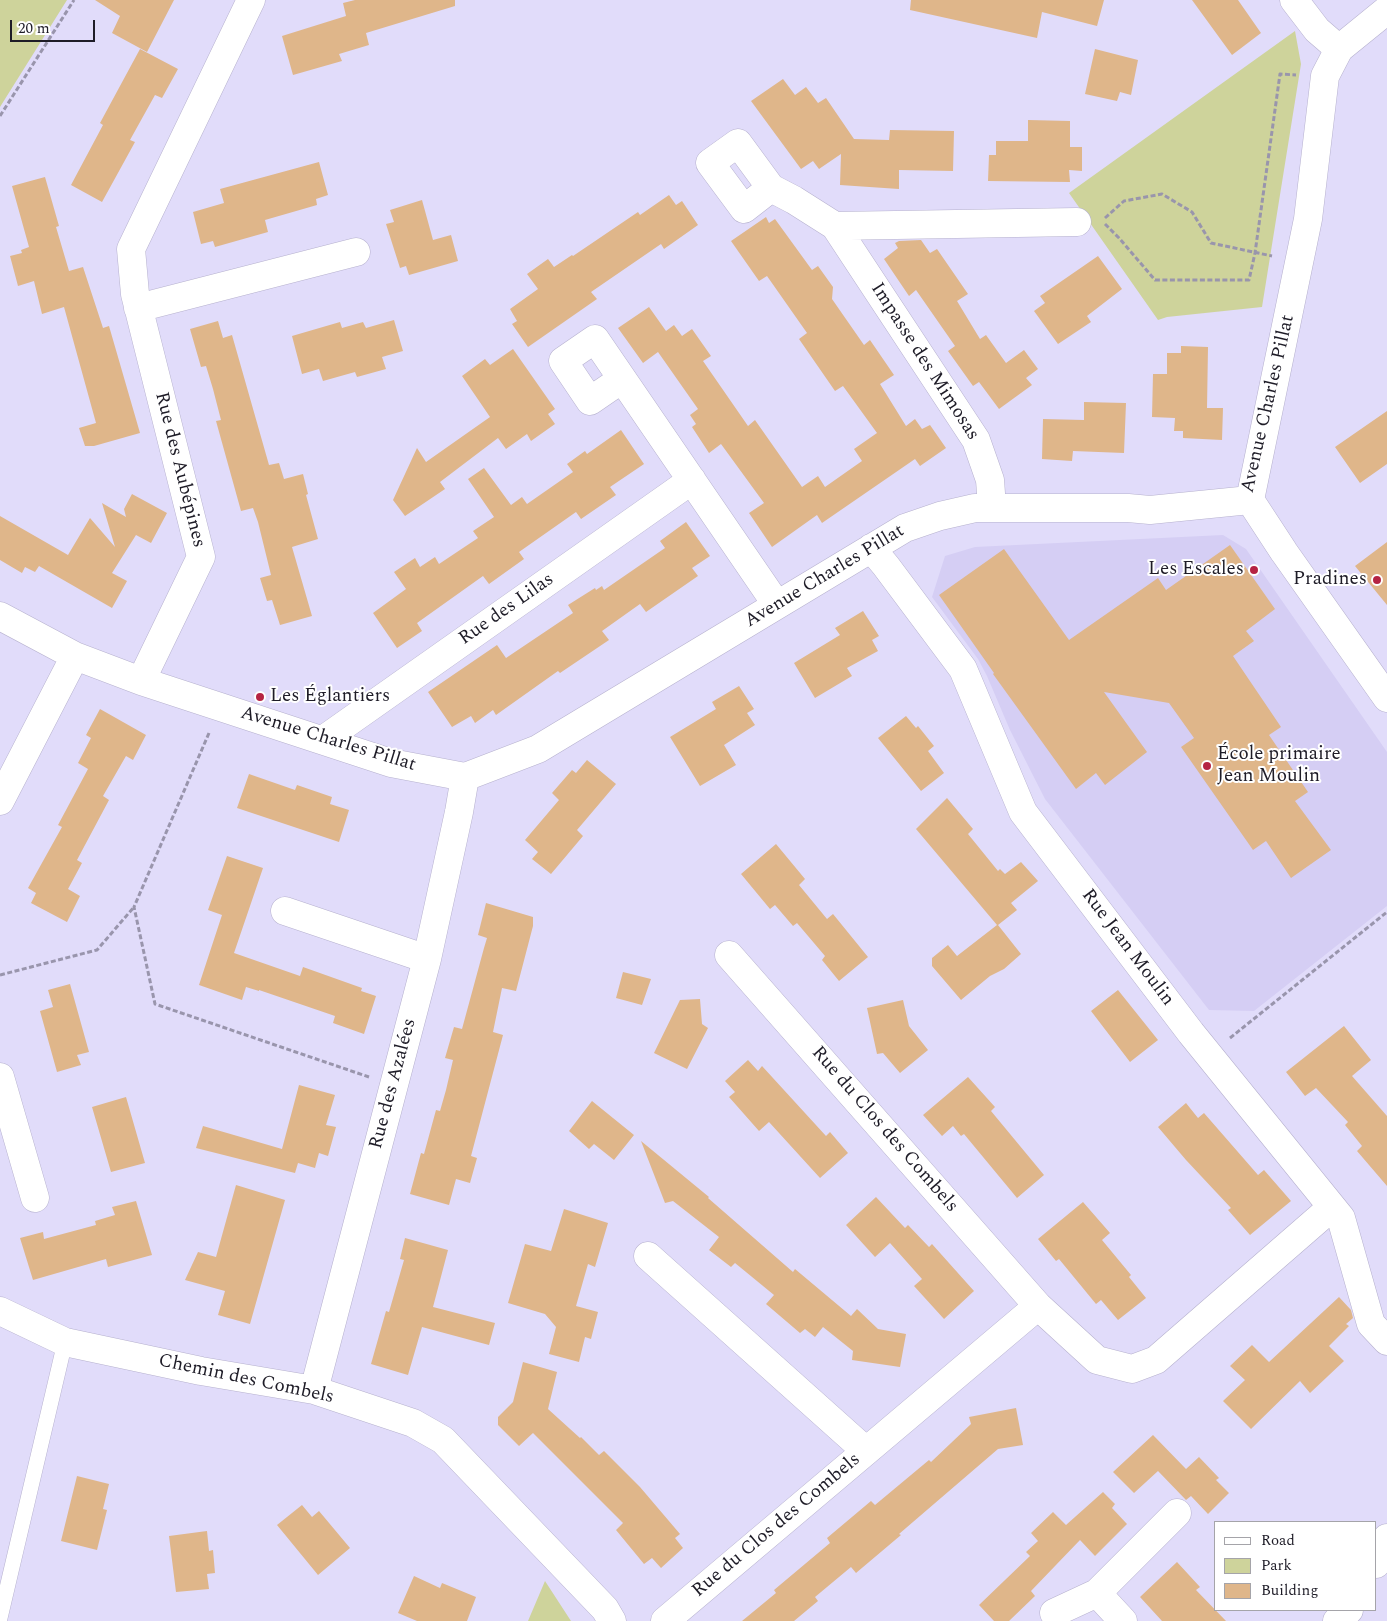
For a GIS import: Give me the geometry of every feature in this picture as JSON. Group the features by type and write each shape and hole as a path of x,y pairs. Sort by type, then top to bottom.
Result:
{"street":[{"name":"Rue des Aubépines","path":"141,681 201,557 138,308 135,294 132,249 251,0"},
{"path":"1294,0 1317,30 1339,50"},
{"name":"Avenue Charles Pillat","path":"0,616 75,656 141,681 391,763 465,777 538,749 905,528 975,508 1150,510 1250,500 1308,219 1325,76 1339,50 1387,10"},
{"name":"Impasse des Mimosas","path":"771,188 835,226 976,440 990,480 992,507"},
{"path":"835,226 1077,222"},
{"path":"138,308 356,252"},
{"path":"622,379 777,605"},
{"name":"Rue des Lilas","path":"323,740 692,480"},
{"path":"1250,500 1387,698"},
{"name":"Rue Jean Moulin","path":"871,548 963,669 1023,812 1209,1055 1341,1218 1371,1324 1387,1341"},
{"path":"0,801 75,656"},
{"name":"Rue des Azalées","path":"314,1390 428,959 465,777"},
{"path":"286,911 428,959"},
{"name":"Rue du Clos des Combels","path":"729,955 1038,1306 1097,1360 1132,1369 1156,1360 1332,1207"},
{"path":"0,1077 35,1198"},
{"name":"Rue du Clos des Combels","path":"648,1256 866,1451"},
{"name":"Rue du Clos des Combels","path":"665,1621 1038,1306"},
{"name":"Chemin des Combels","path":"0,1311 64,1342 202,1371 314,1390 413,1423 443,1440 605,1610 612,1621"},
{"path":"1054,1614 1097,1593 1176,1512"},
{"path":"1377,1562 1387,1538"},
{"path":"1097,1593 1123,1621"},
{"path":"1337,1621 1348,1611"}],"lane":[{"path":"0,1618 64,1342"}],"path":[{"path":"0,116 74,0"},
{"path":"1297,75 1280,74 1255,253 1249,280 1155,280 1119,238 1101,221 1124,202 1162,194 1192,212 1211,243 1255,253 1300,262"},
{"path":"0,975 97,950 134,906 220,707"},
{"path":"134,906 155,1004 393,1086"},
{"path":"1209,1055 1387,912"}],"shaded area":[{"name":"École primaire Jean Moulin","path":"1223,535 1246,549 1387,752 1387,906 1254,1011 1209,1010 1045,799 1010,730 978,659 932,597 945,556 975,547"}],"green space":[{"path":"0,0 67,0 0,107"},
{"path":"1295,31 1301,64 1262,307 1167,317 1158,320 1069,193"},
{"path":"545,1581 571,1621 528,1621"}],"building":[{"path":"95,0 174,0 147,52 112,33 120,16"},
{"path":"355,0 455,0 455,6 366,33 369,45 339,54 342,61 293,75 282,36 346,16 343,3"},
{"path":"911,0 1104,0 1097,26 1042,12 1037,38 910,10"},
{"path":"1192,0 1238,0 1261,33 1232,55"},
{"path":"140,49 178,69 162,98 155,95 130,140 135,142 102,202 71,185 103,125 100,123"},
{"path":"1095,49 1138,60 1131,95 1120,92 1117,101 1085,94"},
{"path":"783,79 795,95 806,87 818,103 826,98 854,139 889,140 890,130 954,131 953,171 899,170 899,189 840,185 841,154 819,169 813,161 801,169 751,101"},
{"path":"1028,120 1070,121 1070,147 1082,147 1082,171 1069,170 1070,182 988,181 989,155 996,155 996,141 1028,141"},
{"path":"319,162 328,195 316,199 317,205 265,220 268,232 215,247 213,241 201,244 193,212 224,203 220,189"},
{"path":"45,177 59,226 56,227 69,271 83,267 103,328 109,326 140,433 94,446 85,446 79,428 96,423 64,307 42,314 34,281 18,286 10,256 22,253 21,250 29,247 12,186"},
{"path":"669,195 676,205 682,201 698,225 664,249 661,244 591,292 597,299 528,347 512,324 517,321 510,309 538,289 527,274 548,259 554,267 638,212 640,215"},
{"path":"422,200 433,240 451,235 458,261 409,275 406,266 400,268 386,224 394,222 390,210"},
{"path":"766,217 769,223 775,219 812,270 818,266 833,287 832,299 864,345 870,340 894,375 880,384 906,426 915,419 922,429 930,425 946,448 920,466 915,459 822,523 817,515 772,547 749,513 764,503 721,444 709,453 692,427 696,424 690,415 698,409 658,352 643,363 618,328 649,307 666,331 674,325 682,336 692,329 711,356 703,361 748,426 755,420 802,487 818,476 825,487 862,461 854,449 877,433 843,386 835,391 799,339 807,333 767,276 759,281 731,241"},
{"path":"921,240 930,253 937,249 968,294 957,301 980,339 986,335 1006,363 1024,350 1038,369 1026,378 1032,385 999,409 979,382 973,386 948,351 955,346 916,290 909,296 884,259 898,248 895,243 899,241"},
{"path":"1098,256 1122,289 1087,316 1091,322 1058,344 1034,311 1045,303 1040,296"},
{"path":"394,320 403,351 382,357 386,369 357,377 355,372 323,381 319,369 302,374 292,336 340,322 342,328 363,322 366,328"},
{"path":"218,321 223,338 232,335 269,465 279,463 284,479 303,474 308,494 306,495 318,539 292,547 312,616 280,625 272,600 267,601 260,578 271,575 258,522 253,508 241,511 216,421 221,420 213,389 206,366 201,367 190,329"},
{"path":"1181,346 1208,347 1207,408 1223,408 1222,440 1183,438 1183,431 1174,431 1175,418 1152,417 1153,374 1167,374 1167,353 1181,353"},
{"path":"513,349 555,409 548,414 555,424 531,441 527,434 506,449 498,438 440,482 445,489 405,516 393,500 417,448 426,462 490,417 462,376 485,359 490,365"},
{"path":"1084,402 1126,403 1124,453 1073,451 1072,461 1042,459 1043,419 1084,420"},
{"path":"1387,411 1387,464 1360,483 1335,447"},
{"path":"621,430 644,464 610,487 616,495 581,519 576,512 519,552 524,559 489,584 483,576 417,623 422,631 397,648 373,613 406,589 394,572 415,558 420,567 435,557 439,564 478,538 473,531 494,517 468,479 484,468 511,505 522,497 527,504 573,472 567,464 585,451 587,454"},
{"path":"132,494 167,513 151,543 136,535 112,573 127,581 112,608 39,566 35,572 25,567 22,573 0,560 0,516 68,555 90,518 115,547 102,503 126,517 124,509"},
{"path":"686,522 710,556 692,568 698,576 646,612 640,604 602,631 609,640 560,673 558,671 496,715 493,710 475,723 471,716 452,727 428,692 497,645 506,658 573,613 568,605 595,588 596,590 602,586 604,590 665,548 660,541"},
{"name":"Pradines","path":"1387,542 1387,605 1355,566"},
{"path":"1230,545 1275,609 1246,631 1254,641 1233,656 1281,727 1269,735 1308,792 1295,801 1331,850 1291,878 1266,841 1253,850 1181,747 1194,738 1169,703 1104,692 1147,752 1105,785 1096,773 1076,789 939,595 1004,549 1069,640 1158,578 1166,590"},
{"path":"863,611 879,636 872,640 878,651 847,668 852,676 815,698 794,663 840,635 835,628"},
{"path":"739,686 754,709 747,713 755,725 724,745 736,765 700,786 670,737 716,709 712,702"},
{"path":"100,709 146,735 133,760 126,756 103,796 109,800 77,860 82,863 68,889 80,896 67,922 31,903 36,893 28,888 62,827 58,825 88,769 78,763 91,738 86,735"},
{"path":"906,716 916,728 918,726 934,746 928,751 944,773 921,791 878,738"},
{"path":"587,760 616,784 577,830 583,836 551,874 532,859 538,852 525,840 559,800 552,793 572,770 576,773"},
{"path":"249,774 295,790 297,785 332,797 330,804 349,810 339,842 237,808"},
{"path":"947,798 973,829 968,834 998,871 1000,869 1005,874 1021,862 1038,881 1011,903 1017,910 998,925 1021,954 1004,969 990,976 961,1000 932,966 932,958 948,945 957,956 997,925 916,829"},
{"path":"776,844 805,879 799,885 827,919 833,914 868,957 839,981 822,960 825,956 797,923 793,926 775,905 770,909 741,874"},
{"path":"227,856 263,868 234,953 300,976 303,967 362,988 361,991 376,996 364,1034 333,1023 335,1016 259,990 246,987 242,1000 199,985 222,915 208,910"},
{"path":"486,903 533,917 533,926 516,991 502,988 493,1032 503,1035 471,1156 477,1158 470,1183 456,1179 449,1205 410,1194 421,1153 424,1154 436,1110 440,1111 446,1090 453,1060 445,1058 454,1027 462,1029 487,938 478,935"},
{"path":"623,972 651,979 642,1005 616,998"},
{"path":"70,984 89,1052 77,1055 81,1065 57,1072 40,1011 53,1007 48,990"},
{"path":"1118,990 1158,1040 1130,1062 1091,1011"},
{"path":"700,999 702,1024 708,1028 687,1069 654,1053 680,1000"},
{"path":"903,1000 909,1026 928,1050 900,1073 883,1053 877,1054 867,1008"},
{"path":"1344,1026 1371,1060 1352,1076 1387,1116 1387,1186 1357,1151 1362,1146 1345,1125 1348,1122 1316,1088 1305,1096 1286,1072"},
{"path":"748,1060 758,1071 762,1066 826,1136 830,1132 848,1153 820,1178 769,1122 759,1131 729,1097 735,1092 725,1081"},
{"path":"968,1077 995,1107 991,1111 1044,1175 1017,1198 964,1134 961,1136 953,1126 942,1136 923,1115"},
{"path":"299,1085 335,1095 326,1125 336,1127 328,1156 319,1153 315,1168 298,1163 295,1173 196,1148 203,1126 282,1149"},
{"path":"126,1097 145,1163 111,1172 92,1107"},
{"path":"592,1101 634,1135 614,1160 594,1144 589,1149 569,1131"},
{"path":"1186,1103 1198,1118 1204,1113 1258,1175 1264,1170 1291,1201 1250,1235 1228,1210 1231,1208 1158,1127"},
{"path":"641,1141 709,1197 793,1272 795,1269 851,1316 857,1309 878,1329 906,1334 900,1367 852,1360 853,1351 823,1327 815,1337 805,1329 800,1333 766,1304 774,1295 735,1263 731,1267 709,1250 719,1237 673,1201 665,1203"},
{"path":"236,1185 285,1200 250,1324 218,1315 225,1291 185,1280 198,1252 216,1257"},
{"path":"876,1197 905,1228 908,1225 929,1247 932,1244 974,1291 944,1319 914,1286 922,1279 890,1243 875,1257 846,1225"},
{"path":"136,1201 152,1255 108,1267 106,1259 33,1280 20,1238 43,1232 44,1239 96,1225 95,1221 115,1215 112,1207"},
{"path":"1083,1202 1110,1233 1102,1240 1131,1275 1129,1277 1146,1298 1118,1320 1101,1300 1096,1304 1059,1259 1056,1261 1038,1239"},
{"path":"564,1209 608,1223 595,1267 588,1264 576,1306 598,1312 591,1339 585,1337 579,1362 549,1354 556,1327 545,1314 508,1303 525,1244 551,1251"},
{"path":"405,1238 448,1250 433,1307 495,1323 489,1345 422,1327 408,1375 371,1364 386,1311 389,1312 404,1260 400,1259"},
{"path":"1339,1297 1351,1310 1353,1318 1346,1324 1349,1326 1329,1346 1344,1361 1310,1393 1300,1381 1251,1429 1223,1401 1245,1380 1230,1366 1252,1345 1269,1362"},
{"path":"523,1362 557,1372 548,1409 599,1455 604,1451 640,1487 680,1534 675,1538 683,1548 661,1568 652,1558 644,1564 616,1530 623,1523 533,1433 519,1446 498,1425 498,1417 513,1402"},
{"path":"1016,1408 1023,1445 998,1449 856,1573 851,1567 815,1597 818,1601 794,1621 742,1621 776,1593 774,1590 830,1543 827,1538 871,1501 875,1505 929,1460 931,1462 971,1424 969,1417"},
{"path":"1153,1435 1186,1469 1199,1457 1219,1478 1216,1480 1229,1493 1208,1514 1191,1496 1186,1500 1158,1471 1134,1493 1113,1472"},
{"path":"77,1476 109,1484 103,1509 107,1510 97,1550 61,1541"},
{"path":"1103,1492 1115,1504 1112,1508 1127,1524 1095,1556 1080,1540 1031,1591 1035,1596 1009,1621 994,1621 979,1605 1030,1556 1026,1552 1038,1541 1031,1533 1053,1512 1066,1525"},
{"path":"302,1505 312,1517 319,1511 350,1548 318,1575 277,1525"},
{"path":"207,1531 209,1551 213,1550 215,1573 207,1574 209,1589 176,1592 169,1536"},
{"path":"1177,1562 1200,1587 1196,1590 1214,1609 1214,1611 1226,1621 1162,1621 1140,1597"},
{"path":"414,1576 440,1588 442,1583 476,1597 467,1621 417,1621 398,1613"}],"place":[{"name":"Les Escales","path":"1254,570"},
{"name":"Pradines","path":"1377,580"},
{"name":"Les Églantiers","path":"260,697"},
{"name":"École primaire Jean Moulin","path":"1207,766"}]}
